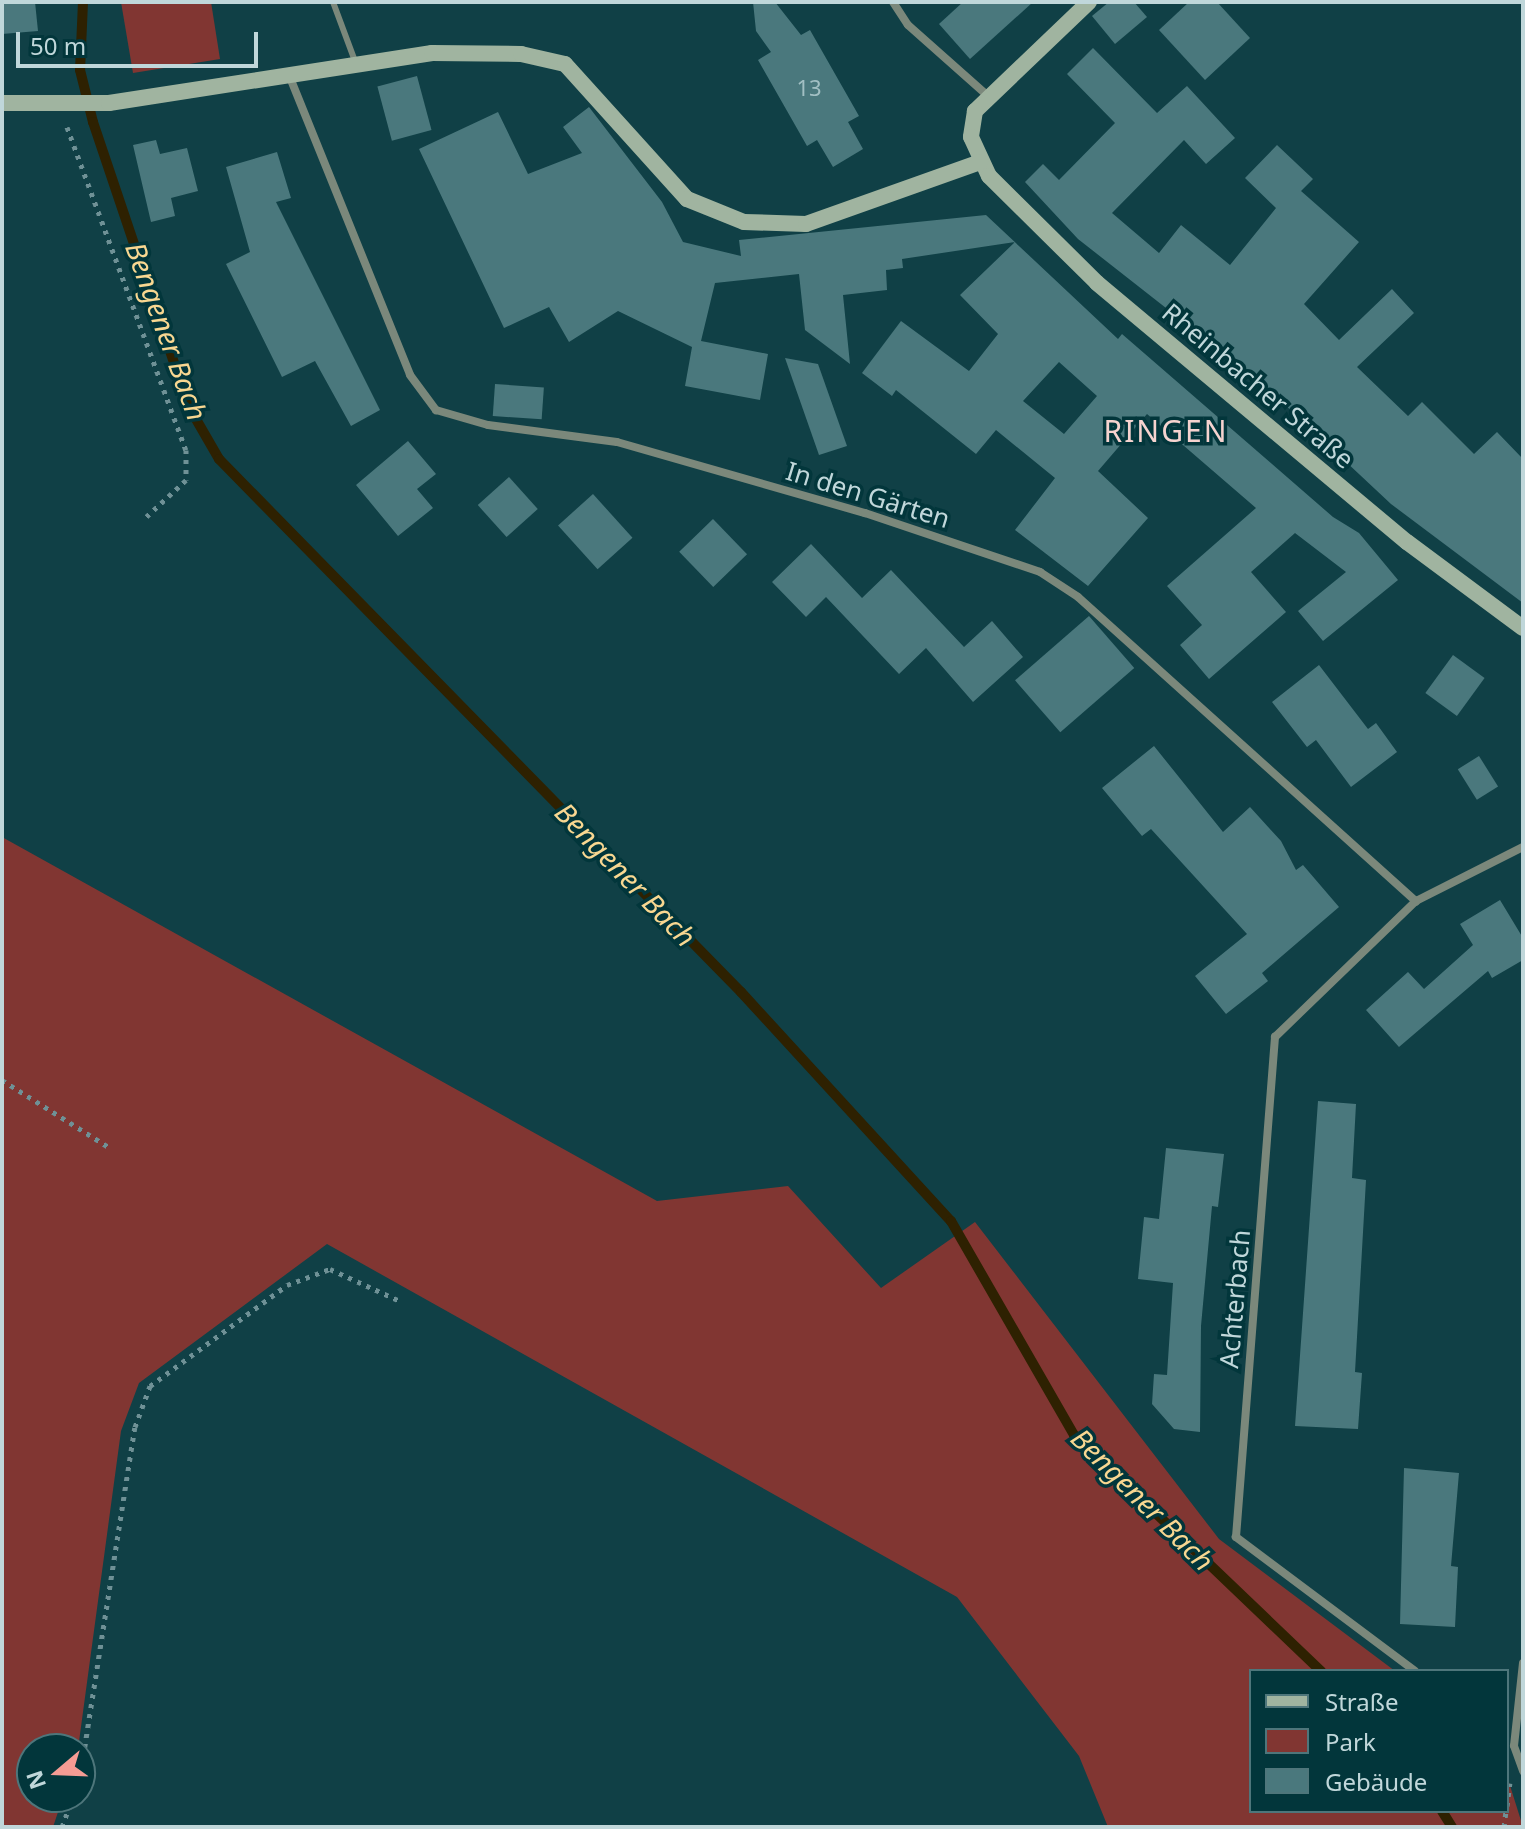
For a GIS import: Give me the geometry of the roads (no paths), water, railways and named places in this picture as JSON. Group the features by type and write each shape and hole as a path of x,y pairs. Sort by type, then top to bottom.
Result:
{"main road":[{"path":"2,103 60,108 358,67 432,53 521,54 565,64 687,199 744,222 806,224 980,162 972,120 988,96 1089,2"},
{"name":"Rheinbacher Straße","path":"980,162 1013,203 1097,283 1397,534 1523,628"}],"street":[{"path":"893,2 908,25 988,96"},
{"name":"In den Gärten","path":"289,75 410,375 430,406 469,421 617,442 865,513 1040,572 1078,597 1416,901"},
{"path":"1416,901 1523,847"},
{"name":"Achterbach","path":"1412,1669 1236,1537 1275,1037 1416,901"},
{"path":"1523,1663 1511,1743 1523,1771"}],"lane":[{"path":"333,2 358,67"}],"waterway":[{"name":"Bengener Bach","path":"83,2 80,70 93,122 189,407 219,459 741,992 951,1221 1074,1435 1319,1669"},
{"name":"Bengener Bach","path":"1443,1813 1452,1827"}],"district":[{"name":"RINGEN","path":"1166,431"}]}
